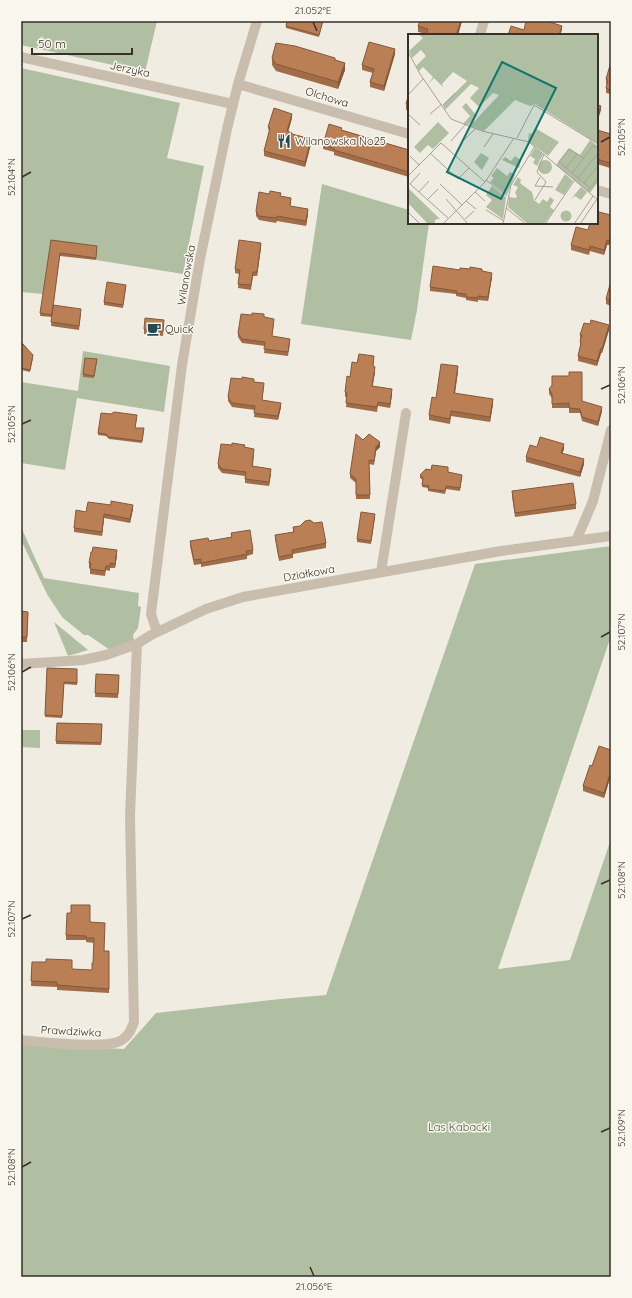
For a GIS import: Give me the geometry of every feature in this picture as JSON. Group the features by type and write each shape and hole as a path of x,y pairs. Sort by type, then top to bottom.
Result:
{"street":[{"name":"Wilanowska","path":"157,632 151,614 182,365 202,252 238,84 257,21"},
{"path":"480,34 484,21"},
{"name":"Jerzyka","path":"21,57 234,104"},
{"name":"Olchowa","path":"238,84 408,134"},
{"path":"598,190 611,194"},
{"path":"381,572 406,413"},
{"path":"576,541 593,501 611,430"},
{"name":"Działkowa","path":"21,664 83,660 106,655 137,644 157,632 206,609 243,597 501,551 611,536"},
{"name":"Prawdziwka","path":"21,1040 103,1045 121,1041 131,1031 134,1022 130,816 137,644"}],"green space":[{"path":"21,21 157,21 145,72 21,45"},
{"path":"21,68 180,103 167,158 204,166 183,274 96,260 97,249 51,242 43,294 21,292"},
{"path":"322,184 408,210 408,224 429,224 417,310 411,340 301,324"},
{"path":"83,351 170,366 164,412 77,398 65,470 21,463 21,382 78,391"},
{"path":"21,527 44,578 139,593 138,606 141,607 138,628 133,635 134,640 110,650 88,635 84,635 62,617 47,594 21,540"},
{"name":"Las Kabacki","path":"611,546 611,636 498,969 570,960 611,839 611,1277 21,1277 21,1044 124,1049 156,1013 326,995 475,564"},
{"path":"54,622 88,650 68,656"},
{"path":"21,730 40,730 40,748 21,747"}],"building":[{"path":"287,21 323,21 319,35 286,26"},
{"path":"420,21 461,21 456,34 426,34 428,29 418,26"},
{"path":"526,21 547,21 562,26 559,34 508,34 511,26 524,30"},
{"path":"369,42 395,49 384,86 370,82 374,69 362,65"},
{"path":"276,43 295,46 335,58 335,60 345,63 338,82 276,64 272,58"},
{"path":"611,62 611,90 606,88 608,80 606,79"},
{"path":"598,105 601,106 598,115"},
{"name":"Wilanowska No25","path":"274,108 292,114 287,131 292,134 311,139 305,162 264,151 270,128 268,127"},
{"path":"329,124 342,128 341,130 408,150 408,172 334,150 334,148 323,145"},
{"path":"598,130 611,134 610,163 598,159"},
{"path":"270,191 281,193 280,196 291,198 290,206 308,209 306,221 277,216 276,218 259,216 256,211 259,192 269,194"},
{"path":"599,212 611,215 611,235 609,241 607,240 604,250 590,246 589,250 571,245 576,227 588,230 590,224 598,224"},
{"path":"51,240 97,246 96,258 60,253 52,315 40,313"},
{"path":"239,240 261,243 257,272 253,272 251,285 238,284 240,270 235,269"},
{"path":"433,266 460,270 460,268 470,269 470,267 482,269 482,271 492,273 488,297 466,297 466,294 456,293 457,291 430,287"},
{"path":"611,281 611,301 606,299"},
{"path":"107,282 126,285 123,305 104,302"},
{"path":"53,305 81,309 79,326 51,322"},
{"path":"252,313 264,314 264,317 274,319 272,336 290,339 288,352 264,349 265,342 242,339 238,333 241,314 252,315"},
{"path":"145,318 164,320 163,331 144,329"},
{"path":"591,320 609,325 597,361 578,356 582,335 580,335 584,323 590,324"},
{"path":"21,343 33,355 30,370 21,368"},
{"path":"359,354 374,356 373,365 375,367 372,386 392,389 390,404 378,402 377,407 346,403 347,393 345,392 347,376 350,377 352,362 357,363"},
{"path":"85,358 97,359 94,376 83,374"},
{"path":"441,364 458,366 454,393 493,399 490,417 451,411 450,419 429,415 432,397 436,398"},
{"path":"569,372 582,372 582,401 602,407 598,422 582,417 580,409 569,408 569,403 552,404 552,394 549,389 552,385 552,376 569,376"},
{"path":"242,377 254,379 254,382 264,383 262,400 281,403 278,416 254,413 255,406 232,403 228,397 231,378 242,379"},
{"path":"114,412 137,415 135,428 144,428 142,441 109,437 106,434 98,433 101,413 111,414"},
{"path":"356,434 363,440 369,434 380,442 376,447 374,461 369,460 370,495 356,495 356,479 350,474"},
{"path":"540,437 564,444 561,453 584,459 580,472 526,457 530,445 537,447"},
{"path":"232,443 245,445 244,447 254,449 252,466 271,469 269,482 245,479 246,472 222,469 218,464 221,444 232,445"},
{"path":"432,465 448,467 448,472 462,475 460,488 446,486 445,491 428,489 429,486 422,485 423,478 420,475 426,469 431,470"},
{"path":"573,483 576,504 515,513 512,491"},
{"path":"111,501 133,505 130,519 104,514 102,532 74,528 76,510 86,512 88,502 111,505"},
{"path":"361,512 375,514 371,541 357,539"},
{"path":"310,520 314,523 322,522 326,543 292,550 293,554 279,557 275,535 294,532 293,527 300,526 305,521"},
{"path":"250,530 253,550 246,551 247,554 201,563 201,559 194,560 190,541 208,538 209,541 232,537 231,533"},
{"path":"93,547 117,550 115,564 110,563 110,566 106,566 105,571 90,569 91,563 89,563"},
{"path":"21,611 28,612 27,637 21,637"},
{"path":"47,668 77,669 77,683 64,682 62,716 45,715"},
{"path":"96,674 119,675 118,694 95,693"},
{"path":"57,723 102,724 101,743 56,741"},
{"path":"599,746 611,750 611,774 604,793 583,786 590,765 592,766"},
{"path":"71,905 90,905 90,922 105,923 104,951 109,951 109,989 57,985 57,982 31,981 32,962 46,962 46,959 72,960 72,969 92,970 94,938 66,935 67,913 71,913"}],"place":[{"name":"Wilanowska No25","path":"284,141"},
{"name":"Quick","path":"154,329"}]}
